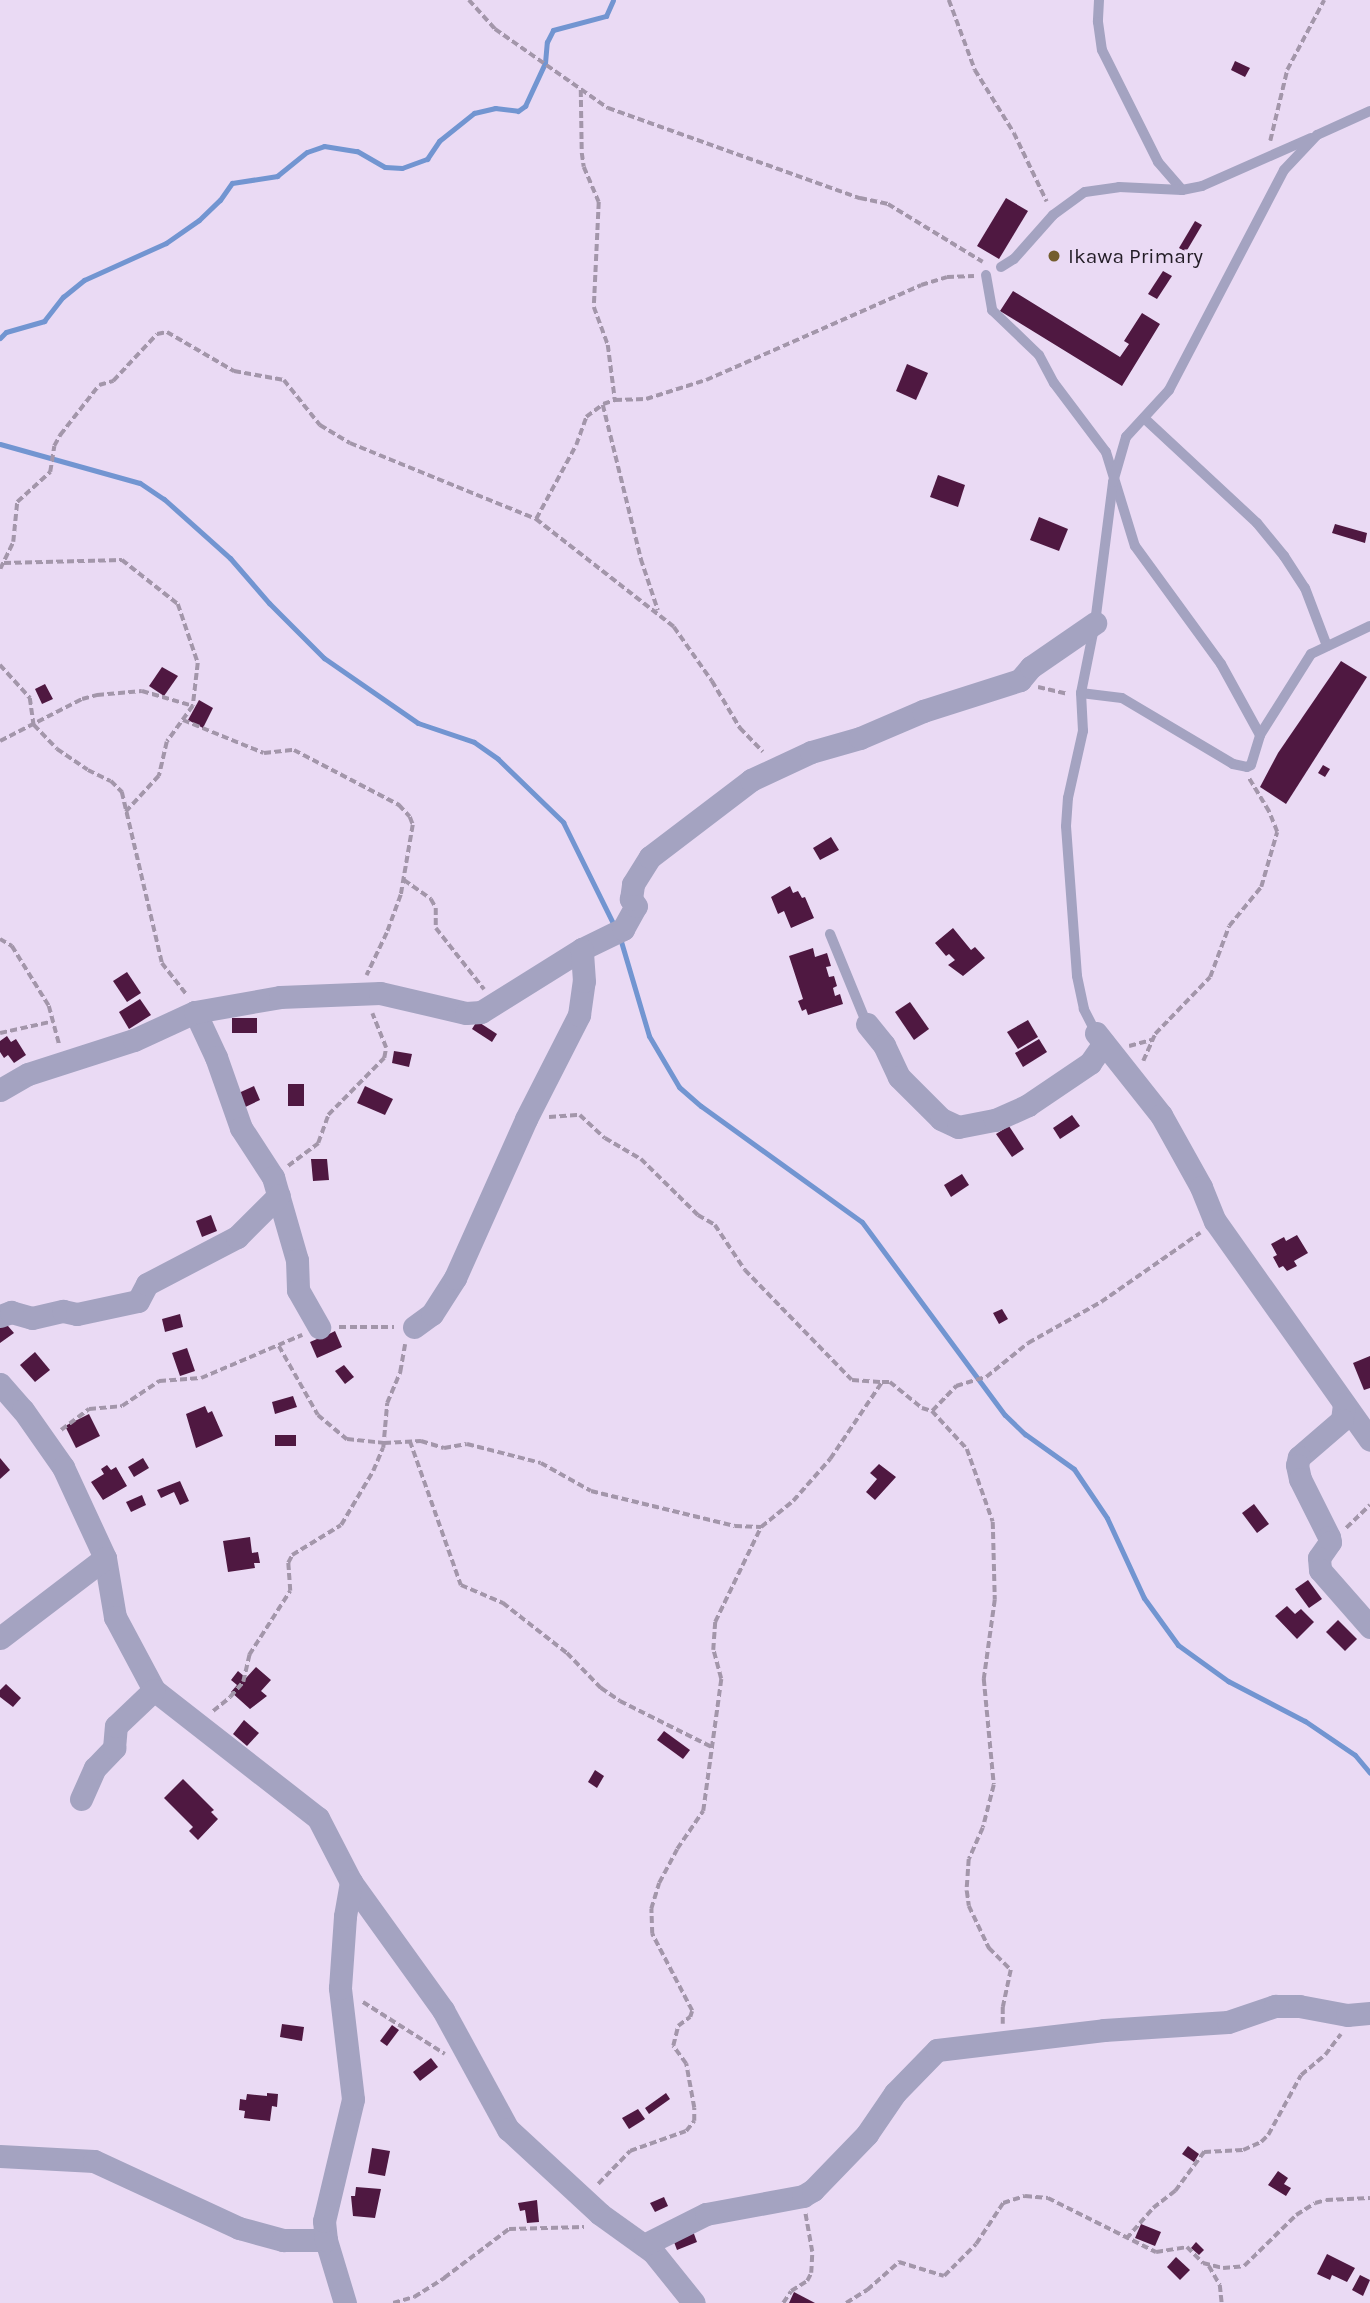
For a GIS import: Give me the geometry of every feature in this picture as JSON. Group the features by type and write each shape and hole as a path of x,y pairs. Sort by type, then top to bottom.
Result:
{"street":[{"path":"0,1090 28,1074 134,1040 195,1013 280,997 360,993 392,995 466,1013 477,1013 582,949 618,933 628,923 636,906 631,899 633,884 650,857 751,780 779,764 860,738 923,711 1020,680 1031,667 1096,623"},
{"path":"410,1328 432,1314 455,1278 526,1119 579,1015 584,981 582,949"},
{"path":"195,1013 216,1057 242,1128 276,1186 297,1260 299,1294 319,1327"},
{"path":"867,1024 884,1045 899,1077 941,1119 958,1127 995,1119 1028,1105 1090,1063 1100,1038"},
{"path":"1100,1038 1161,1115 1201,1187 1215,1221 1370,1440"},
{"path":"0,1316 11,1312 32,1318 63,1311 78,1314 138,1301 147,1284 237,1237 276,1186"},
{"path":"0,1384 46,1440 63,1467 104,1558 115,1617 154,1690 318,1818 351,1882 443,2010 471,2059 496,2112 508,2129 605,2217 644,2245 669,2269 694,2302"},
{"path":"1345,1404 1342,1420 1299,1457 1297,1465 1300,1479 1327,1528 1330,1542 1319,1558 1320,1570 1370,1627"},
{"path":"0,1638 104,1558"},
{"path":"81,1799 95,1768 114,1748 116,1726 154,1690"},
{"path":"345,2303 326,2240 326,2205 353,2099 340,1987 345,1916 351,1882"},
{"path":"644,2245 699,2216 803,2196 813,2190 867,2134 895,2093 929,2056 948,2047 971,2048 1104,2030 1228,2022 1275,2006 1299,2006 1362,2014"},
{"path":"0,2156 94,2161 239,2228 283,2240 326,2240"}],"lane":[{"path":"1099,0 1098,22 1102,50 1158,162 1182,190"},
{"path":"1002,267 1014,259 1053,215 1085,192 1119,187 1182,190 1202,186 1266,160 1370,111"},
{"path":"1100,1038 1084,1009 1077,976 1066,827 1068,798 1083,731 1081,693 1096,623 1114,482 1126,437 1169,390 1284,170 1317,135"},
{"path":"986,275 992,310 1039,355 1073,411 1106,452 1135,546 1221,664 1260,735"},
{"path":"1144,418 1257,523 1284,555 1306,588 1327,646"},
{"path":"1081,693 1122,698 1243,768 1251,765 1260,735 1311,654 1370,626"},
{"path":"830,934 867,1024"}],"path":[{"path":"469,0 495,29 608,108 654,127 860,198 888,204 974,257 992,266 1002,267"},
{"path":"949,0 975,70 1014,133 1053,215"},
{"path":"1266,160 1287,70 1324,0"},
{"path":"581,90 584,167 599,202 594,307 608,345 615,400"},
{"path":"536,519 576,445 586,417 603,404 615,400 646,398 706,380 921,285 947,277 986,275"},
{"path":"127,812 159,776 166,745 193,706 198,663 178,604 126,561 1,567 13,542 17,502 50,472 54,446 60,435 99,385 113,381 161,332 167,332 234,371 284,380 320,425 350,443 536,519 659,612 688,647 749,741 779,764"},
{"path":"603,404 641,559 659,612"},
{"path":"0,665 30,698 34,724 57,749 116,785 122,792 162,962 183,987 195,1013"},
{"path":"1020,680 1047,691 1081,693"},
{"path":"0,741 90,696 131,690 155,693 193,706"},
{"path":"183,720 264,753 294,750 399,805 413,825 404,880 393,920 360,993 384,1042 384,1058 328,1115 324,1135 276,1186"},
{"path":"1134,1084 1155,1034 1210,977 1225,934 1261,887 1271,859 1276,827 1243,768"},
{"path":"404,880 431,899 436,908 436,928 494,1001"},
{"path":"0,939 12,946 54,1021 61,1063"},
{"path":"0,1033 54,1021"},
{"path":"526,1119 580,1115 605,1138 630,1150 698,1215 715,1225 750,1276 852,1380 890,1382 922,1408 932,1411 967,1449 993,1522 995,1600 984,1679 994,1785 982,1828 969,1859 967,1891 969,1906 989,1948 1011,1970 1002,2017 1003,2028 1011,2041"},
{"path":"932,1411 956,1386 986,1377 1028,1343 1101,1302 1177,1252 1215,1221"},
{"path":"46,1440 89,1409 122,1406 159,1381 201,1378 319,1327 410,1328 400,1372 387,1403 384,1443 373,1471 341,1525 288,1560 291,1588 249,1655 243,1682 230,1698 196,1724"},
{"path":"279,1346 324,1422 347,1439 384,1443 410,1441 444,1448 461,1444 485,1448 518,1460 541,1463 591,1491 735,1526 761,1527"},
{"path":"586,2200 630,2151 677,2135 694,2122 686,2064 673,2046 678,2026 690,2017 692,2011 649,1926 659,1883 687,1830 703,1811 721,1679 713,1650 715,1622 761,1527 793,1501 830,1459 882,1382"},
{"path":"410,1441 461,1585 503,1603 567,1653 601,1688 712,1747"},
{"path":"1330,1542 1370,1505"},
{"path":"340,1987 437,2051 471,2059"},
{"path":"1125,2239 1153,2208 1175,2191 1204,2152 1243,2150 1269,2135 1301,2075 1325,2055 1362,2014"},
{"path":"783,2303 791,2291 807,2281 811,2273 812,2252 803,2196"},
{"path":"846,2303 867,2290 899,2262 944,2276 982,2237 1000,2206 1011,2199 1048,2198 1125,2239 1156,2252 1187,2247 1209,2266 1220,2286 1222,2303"},
{"path":"1209,2266 1244,2266 1296,2215 1315,2203 1326,2200 1370,2199"},
{"path":"393,2303 414,2297 444,2278 509,2229 577,2228 605,2217"}],"building":[{"path":"1235,61 1250,68 1245,77 1231,70"},
{"path":"1006,198 1028,211 999,259 977,246"},
{"path":"1195,221 1202,225 1186,252 1179,248"},
{"path":"1163,271 1172,276 1157,299 1148,294"},
{"path":"1013,291 1120,357 1129,344 1124,341 1142,313 1160,324 1122,386 1000,311"},
{"path":"907,364 928,373 916,400 896,391"},
{"path":"938,475 965,485 958,507 930,497"},
{"path":"1039,517 1068,529 1059,551 1030,540"},
{"path":"1335,524 1367,533 1365,543 1332,533"},
{"path":"1341,661 1367,677 1286,804 1260,787 1278,753"},
{"path":"162,667 178,676 164,696 149,686"},
{"path":"45,684 53,699 42,704 35,689"},
{"path":"199,700 213,708 203,728 188,720"},
{"path":"1323,765 1330,769 1325,777 1318,773"},
{"path":"831,837 839,850 820,860 813,848"},
{"path":"790,886 793,893 798,891 802,898 805,897 814,918 791,928 784,911 778,914 771,897"},
{"path":"953,928 971,950 975,947 985,958 963,976 948,965 955,960 949,954 946,956 935,943"},
{"path":"813,948 815,957 827,953 831,966 826,967 829,977 834,976 837,986 833,988 835,996 840,994 843,1004 808,1015 806,1009 802,1011 798,1001 803,999 789,956"},
{"path":"127,972 141,993 127,1002 113,981"},
{"path":"140,999 151,1015 129,1029 119,1012"},
{"path":"910,1002 929,1029 914,1040 895,1012"},
{"path":"232,1018 257,1018 257,1033 232,1033"},
{"path":"1028,1020 1038,1037 1018,1049 1007,1032"},
{"path":"477,1021 497,1034 492,1042 472,1029"},
{"path":"7,1036 11,1042 16,1039 26,1055 14,1063 8,1055 4,1058 0,1052 0,1041"},
{"path":"1039,1039 1047,1052 1023,1067 1015,1053"},
{"path":"394,1051 412,1054 409,1067 392,1063"},
{"path":"288,1084 304,1084 304,1106 288,1106"},
{"path":"254,1086 260,1100 239,1110 232,1096"},
{"path":"365,1086 393,1099 385,1115 357,1103"},
{"path":"1072,1115 1080,1126 1060,1139 1053,1128"},
{"path":"1009,1126 1024,1149 1012,1157 996,1134"},
{"path":"311,1159 327,1159 329,1180 313,1181"},
{"path":"962,1174 969,1185 951,1197 944,1185"},
{"path":"211,1215 217,1231 202,1237 196,1221"},
{"path":"1297,1235 1308,1253 1294,1261 1297,1266 1287,1271 1283,1266 1279,1268 1273,1257 1277,1255 1271,1244 1284,1237 1286,1241"},
{"path":"1002,1309 1008,1319 999,1324 993,1313"},
{"path":"180,1314 183,1327 165,1332 162,1319"},
{"path":"0,1320 14,1333 0,1343"},
{"path":"327,1328 329,1334 335,1331 342,1347 317,1358 310,1342 317,1339 314,1333"},
{"path":"187,1348 195,1371 180,1376 172,1353"},
{"path":"35,1352 50,1370 35,1382 20,1365"},
{"path":"1370,1356 1370,1388 1364,1390 1353,1363"},
{"path":"344,1365 354,1377 345,1384 335,1371"},
{"path":"293,1396 297,1407 275,1414 272,1402"},
{"path":"205,1406 208,1413 212,1411 223,1436 196,1448 186,1414"},
{"path":"89,1414 100,1436 76,1448 65,1426"},
{"path":"275,1435 296,1435 296,1446 275,1446"},
{"path":"0,1458 10,1470 0,1479"},
{"path":"143,1458 149,1468 134,1477 128,1467"},
{"path":"879,1464 896,1477 875,1500 866,1492 877,1479 870,1473"},
{"path":"107,1465 111,1470 116,1467 127,1486 103,1500 91,1482 104,1474 101,1469"},
{"path":"180,1481 189,1501 180,1505 174,1492 161,1498 157,1490"},
{"path":"142,1495 146,1505 131,1512 126,1502"},
{"path":"1254,1504 1269,1524 1257,1533 1242,1513"},
{"path":"250,1537 252,1553 258,1552 260,1563 254,1563 255,1568 228,1572 223,1541"},
{"path":"1308,1580 1322,1599 1309,1608 1295,1589"},
{"path":"1287,1606 1295,1614 1301,1609 1314,1622 1297,1639 1275,1616"},
{"path":"1338,1620 1357,1639 1345,1651 1326,1632"},
{"path":"256,1667 271,1680 261,1691 267,1696 250,1709 231,1692 237,1685 231,1680 238,1671 246,1678"},
{"path":"6,1684 21,1698 13,1707 0,1697 0,1690"},
{"path":"244,1720 259,1733 247,1746 233,1734"},
{"path":"664,1731 690,1750 683,1759 657,1740"},
{"path":"595,1770 604,1776 597,1788 588,1782"},
{"path":"183,1779 214,1810 211,1812 218,1819 198,1840 189,1831 193,1827 164,1798"},
{"path":"282,2024 304,2027 302,2041 280,2037"},
{"path":"392,2025 399,2030 387,2046 380,2041"},
{"path":"431,2058 438,2067 420,2081 413,2072"},
{"path":"267,2093 278,2094 277,2107 272,2106 270,2121 244,2118 245,2111 239,2110 240,2099 246,2100 247,2094 267,2096"},
{"path":"666,2093 670,2099 649,2114 645,2108"},
{"path":"638,2109 645,2119 629,2129 622,2118"},
{"path":"1188,2146 1199,2154 1194,2162 1182,2154"},
{"path":"372,2148 390,2151 385,2176 368,2173"},
{"path":"1278,2171 1288,2178 1284,2184 1291,2188 1286,2196 1268,2185"},
{"path":"356,2187 381,2189 375,2218 353,2216 351,2196 355,2196"},
{"path":"664,2197 668,2206 655,2212 650,2203"},
{"path":"537,2200 539,2222 527,2223 525,2210 520,2211 518,2203"},
{"path":"690,2223 697,2242 677,2250 674,2242"},
{"path":"1141,2224 1161,2232 1155,2246 1135,2238"},
{"path":"1196,2242 1204,2250 1199,2255 1191,2248"},
{"path":"1327,2254 1355,2268 1347,2282 1332,2275 1330,2280 1317,2274"},
{"path":"1176,2257 1190,2270 1180,2280 1167,2267"},
{"path":"1360,2275 1370,2280 1363,2296 1352,2290"},
{"path":"794,2292 815,2303 789,2303"}],"waterway":[{"path":"0,338 6,332 44,321 63,297 84,280 166,243 199,220 220,200 232,183 277,176 307,152 324,146 357,151 385,167 402,168 427,159 439,141 474,113 495,108 518,111 525,106 545,63 547,42 553,30 606,16 613,0"},
{"path":"0,444 140,483 164,499 230,558 269,603 324,658 418,723 474,742 498,759 563,822 614,925"},
{"path":"620,938 649,1036 679,1087 701,1106 862,1222 1005,1415 1025,1434 1074,1469 1107,1518 1144,1598 1178,1645 1228,1681 1305,1721 1355,1755 1370,1773"}],"place":[{"name":"Ikawa Primary","path":"1054,256"}]}
